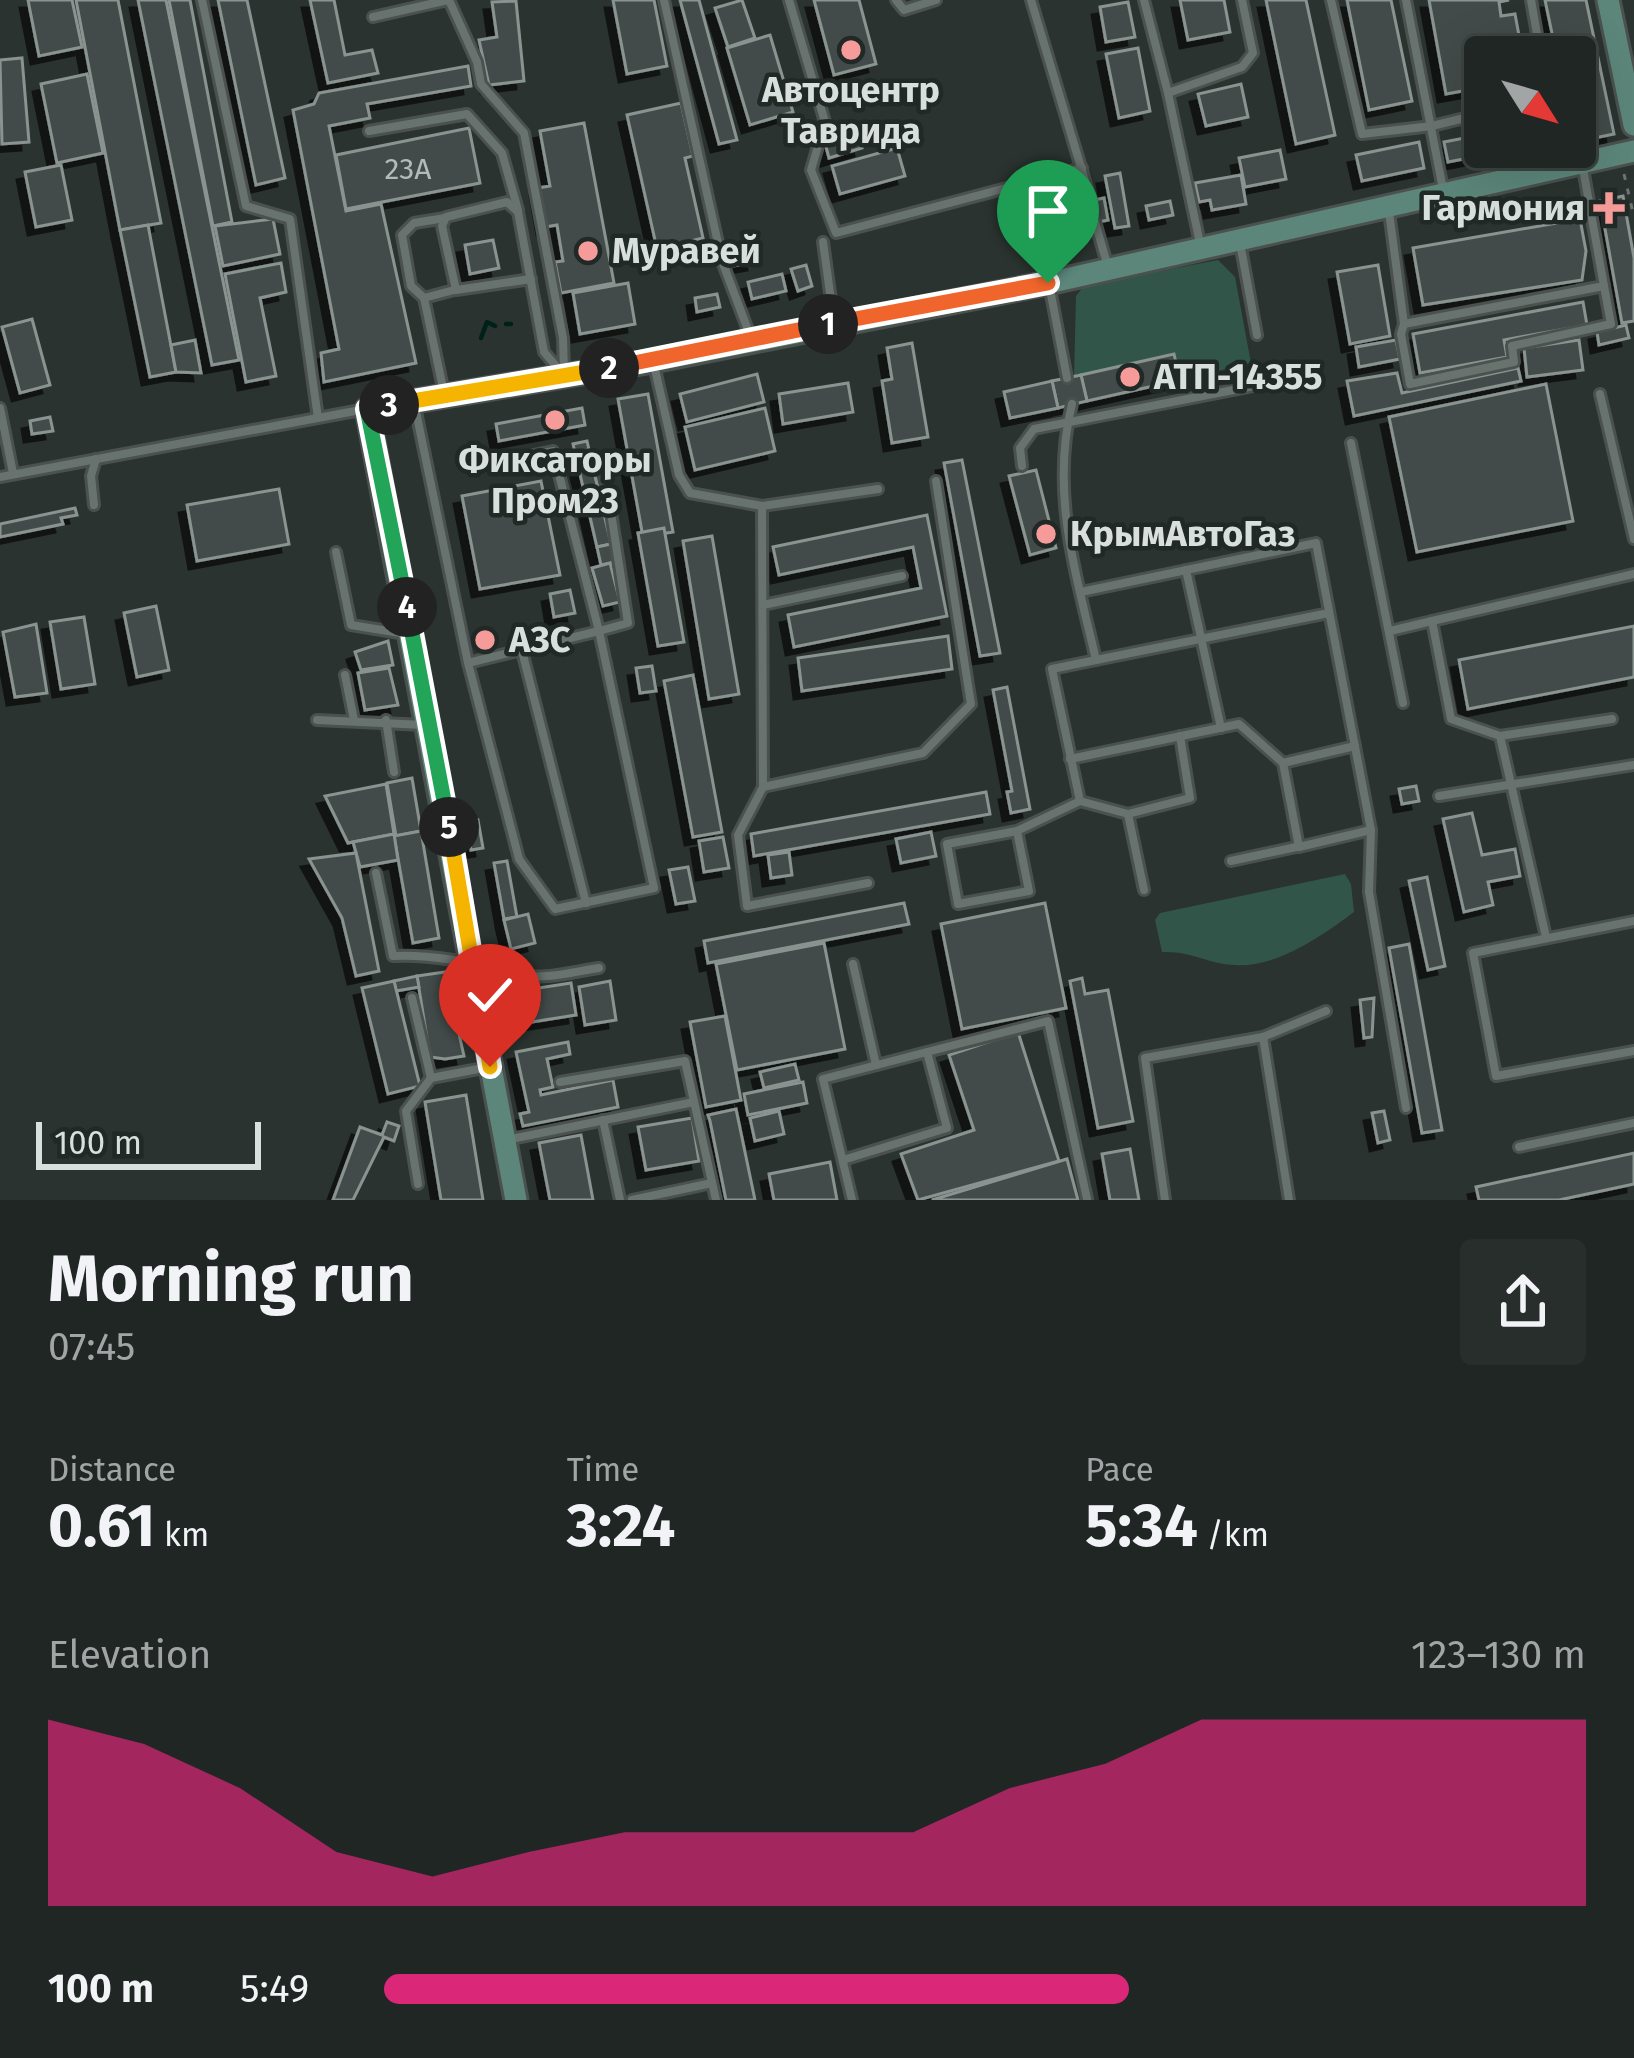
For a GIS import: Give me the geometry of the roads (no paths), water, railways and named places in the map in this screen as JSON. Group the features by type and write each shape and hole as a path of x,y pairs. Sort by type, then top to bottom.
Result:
{"main road":[{"path":"1608,0 1634,125"},
{"path":"1596,161 1628,159"},
{"path":"517,1200 431,726 367,409 652,361 1048,283 1240,243 1388,202 1552,168"}],"lane":[{"path":"202,0 246,206 290,220 318,418"},
{"path":"373,17 448,0 482,84 524,133 566,350 564,375"},
{"path":"664,0 722,261 751,339"},
{"path":"789,0 825,122 811,170 836,233 1082,168"},
{"path":"896,0 904,10 936,0"},
{"path":"1031,0 1091,201"},
{"path":"1144,0 1202,249"},
{"path":"1168,93 1242,67 1253,53 1242,0"},
{"path":"1331,0 1362,134 1464,119"},
{"path":"1406,0 1443,190"},
{"path":"1531,0 1537,36"},
{"path":"369,130 467,114 502,153 544,352 564,375"},
{"path":"1388,202 1410,383 1514,362 1512,346 1611,324 1583,168"},
{"path":"444,394 424,298 410,286 402,235 415,223 507,202 518,212"},
{"path":"446,218 442,226 456,290"},
{"path":"1095,222 1108,268"},
{"path":"823,242 834,323"},
{"path":"1240,243 1257,335"},
{"path":"424,298 531,280"},
{"path":"1048,283 1067,378"},
{"path":"1404,324 1604,286"},
{"path":"652,361 679,475 690,494 762,506 878,489"},
{"path":"1022,466 1024,437 1034,428 1269,382"},
{"path":"1600,394 1634,539"},
{"path":"414,401 469,663 519,859 554,909 654,888 599,631 553,451 500,462"},
{"path":"1072,404 1060,450 1060,503 1096,660"},
{"path":"0,408 13,473"},
{"path":"0,477 367,409"},
{"path":"1351,443 1403,703"},
{"path":"94,505 91,476 96,459"},
{"path":"763,787 923,753 971,704 935,481"},
{"path":"469,663 628,623 610,506"},
{"path":"762,506 763,787 738,835 747,906 868,883"},
{"path":"1081,592 1316,543 1370,830 1369,892 1406,1108"},
{"path":"336,552 351,626 413,635"},
{"path":"1186,570 1221,728"},
{"path":"1390,631 1634,574"},
{"path":"763,605 902,577"},
{"path":"1080,801 1052,669 1329,613"},
{"path":"1432,621 1451,719 1500,736 1612,719"},
{"path":"522,651 586,903"},
{"path":"344,675 354,720"},
{"path":"317,720 386,720 431,726"},
{"path":"386,720 394,772"},
{"path":"1070,759 1239,724 1283,763 1299,847 1303,846"},
{"path":"1017,831 1029,892 958,904 946,844 1017,831 1080,801 1128,814 1190,798 1180,736"},
{"path":"1500,736 1546,937"},
{"path":"1283,763 1355,746"},
{"path":"1439,796 1634,765"},
{"path":"1128,814 1144,890"},
{"path":"1232,861 1370,830"},
{"path":"376,873 393,956 430,955 526,976 599,968"},
{"path":"1634,921 1473,953 1496,1076 1634,1051"},
{"path":"853,964 876,1065"},
{"path":"412,998 430,1078"},
{"path":"1165,1200 1145,1058 1263,1037 1326,1010"},
{"path":"852,1200 823,1079 1048,1021 1087,1199"},
{"path":"1263,1037 1289,1200"},
{"path":"843,1160 947,1128 927,1052"},
{"path":"560,1082 685,1061 716,1200"},
{"path":"418,1184 406,1112 430,1078 490,1067"},
{"path":"504,1140 694,1102"},
{"path":"603,1120 620,1200"},
{"path":"1519,1147 1634,1123"},
{"path":"632,1200 712,1184"}],"waterway":[{"path":"481,338 487,322 495,326"},
{"path":"506,324 511,324"}],"place":[{"name":"Автоцентр Таврида","path":"851,50"},
{"name":"Гармония","path":"1609,208"},
{"name":"Муравей","path":"588,251"},
{"name":"АТП-14355","path":"1130,377"},
{"name":"Фиксаторы Пром23","path":"555,420"},
{"name":"КрымАвтоГаз","path":"1046,534"},
{"name":"АЗС","path":"485,640"}]}
